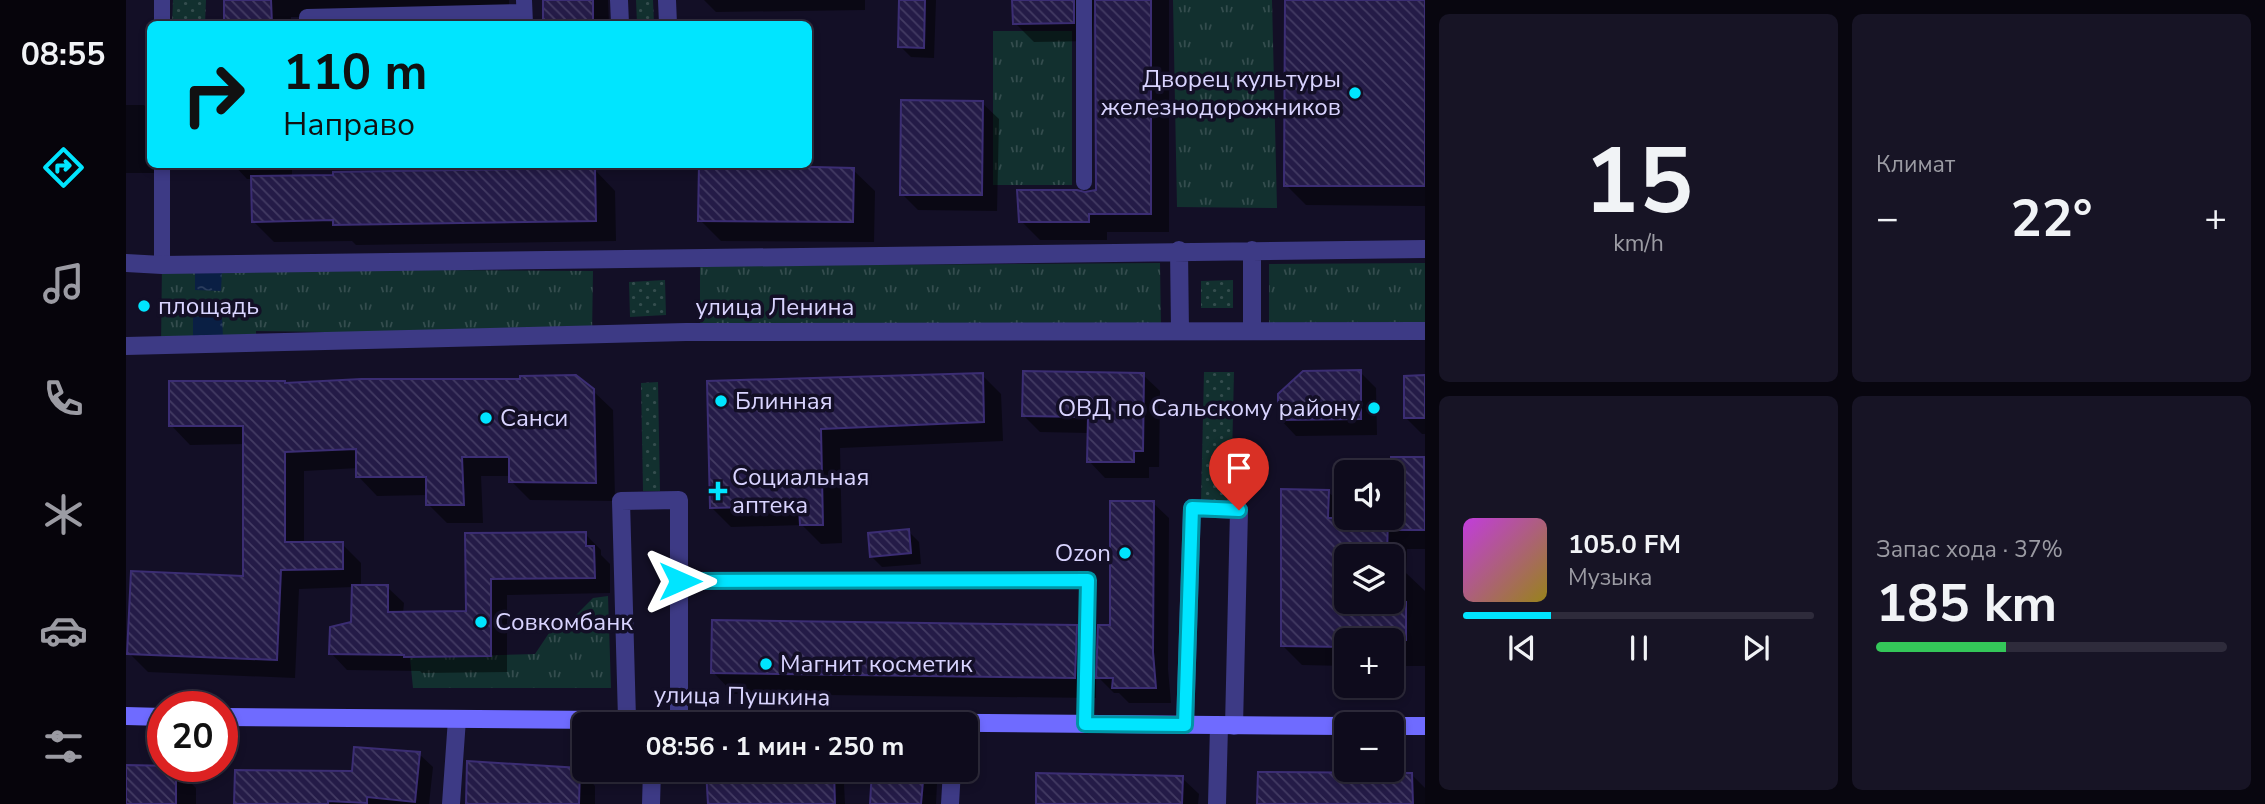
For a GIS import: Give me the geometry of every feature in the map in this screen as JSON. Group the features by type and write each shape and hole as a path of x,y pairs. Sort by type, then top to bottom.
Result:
{"main road":[{"path":"126,716 147,717"},
{"name":"улица Пушкина","path":"238,717 572,719"},
{"name":"улица Пушкина","path":"978,724 1334,726"},
{"path":"1404,726 1425,726"}],"street":[{"path":"619,0 620,21"},
{"path":"667,0 668,21"},
{"name":"улица Ленина","path":"126,263 162,265 1179,250 1425,249"},
{"path":"1179,250 1180,331"},
{"path":"1252,250 1252,331"},
{"name":"улица Ленина","path":"126,346 685,332 1425,331"},
{"path":"626,712 621,501 679,500 679,712"},
{"path":"1185,725 1192,508 1239,510 1227,726 1217,804"},
{"path":"451,804 457,719"},
{"path":"651,804 652,782"},
{"path":"950,804 951,782"}],"lane":[{"path":"162,0 162,21"},
{"path":"1084,0 1084,182"},
{"path":"307,21 307,17 524,12"},
{"path":"162,168 162,265"},
{"path":"680,581 1088,580 1085,724"}],"green space":[{"path":"173,0 206,0 205,21 172,21"},
{"path":"636,0 653,0 654,21 637,21"},
{"path":"1173,0 1272,0 1277,208 1177,207"},
{"path":"993,31 1072,31 1072,185 993,185"},
{"path":"1160,263 1161,326 700,329 700,266"},
{"path":"1425,263 1425,322 1269,323 1269,264"},
{"path":"162,265 239,269 593,271 592,336 256,331 256,345 161,346"},
{"path":"665,280 666,315 630,317 629,282"},
{"path":"1233,280 1233,308 1201,308 1201,281"},
{"path":"1204,372 1234,372 1231,501 1201,501"},
{"path":"658,382 660,491 643,491 641,383"},
{"path":"608,596 611,688 413,688 410,658 535,654 555,624 568,623 593,598"}],"water":[{"path":"195,270 222,270 221,291 195,290"},
{"path":"222,316 223,338 193,338 193,317"}],"building":[{"path":"224,0 271,0 272,21 224,21"},
{"path":"543,0 593,0 593,21 543,21"},
{"path":"899,0 925,0 924,48 898,47"},
{"path":"1012,0 1074,0 1074,23 1013,24"},
{"path":"1095,0 1151,0 1151,214 1089,214 1089,222 1019,222 1017,190 1096,190"},
{"name":"Дворец культуры железнодорожников","path":"1285,0 1425,0 1425,186 1284,186"},
{"path":"901,100 983,101 982,195 900,195"},
{"path":"595,168 596,221 333,225 333,220 252,222 251,176"},
{"path":"699,168 854,168 853,222 698,221"},
{"path":"1361,370 1361,419 1278,420 1278,394 1303,371"},
{"path":"1023,371 1144,373 1143,451 1134,451 1134,462 1087,462 1088,417 1022,416"},
{"path":"983,373 984,422 821,429 823,525 800,525 799,506 710,508 707,381"},
{"path":"576,375 594,389 596,483 509,482 509,457 462,457 464,505 426,505 426,477 356,477 356,449 285,452 285,542 343,542 343,569 281,570 277,660 127,654 131,571 243,576 243,426 169,426 169,381 285,383 361,379 520,379 520,376"},
{"path":"1425,375 1425,418 1404,418 1404,376"},
{"path":"1391,457 1424,457 1425,530 1404,530 1404,460 1391,460"},
{"path":"1281,489 1329,490 1328,518 1334,518 1334,530 1388,530 1387,544 1334,544 1334,614 1404,614 1406,602 1406,640 1404,628 1334,628 1334,647 1281,646"},
{"path":"1110,501 1154,501 1153,652 1156,688 1112,688 1113,678 1096,678 1098,625 1110,625"},
{"path":"909,529 911,553 870,557 868,533"},
{"path":"586,532 586,546 594,546 595,578 491,579 491,656 329,654 330,627 351,622 352,585 388,585 388,612 466,611 465,533"},
{"path":"712,620 1077,625 1075,678 711,673"},
{"path":"354,747 420,752 415,802 367,797 367,803 328,801 328,804 234,804 238,770 352,771"},
{"path":"467,761 572,768 572,782 580,782 579,804 466,804"},
{"path":"126,765 147,765 147,782 176,782 176,804 126,804"},
{"path":"1258,772 1334,772 1334,782 1404,782 1404,773 1412,773 1413,804 1257,804"},
{"path":"1036,773 1183,776 1182,804 1036,804"},
{"path":"707,782 834,782 835,804 708,804"},
{"path":"871,782 923,782 921,804 870,804"}],"place":[{"name":"Дворец культуры железнодорожников","path":"1355,93"},
{"name":"площадь","path":"144,306"},
{"name":"Блинная","path":"721,401"},
{"name":"ОВД по Сальскому району","path":"1374,408"},
{"name":"Санси","path":"486,418"},
{"name":"Социальная аптека","path":"718,491"},
{"name":"Ozon","path":"1125,553"},
{"name":"Совкомбанк","path":"481,622"},
{"name":"Магнит косметик","path":"766,664"}],"route":[{"path":"680,581 1088,580 1085,724 1185,725 1192,508 1239,510"}]}
